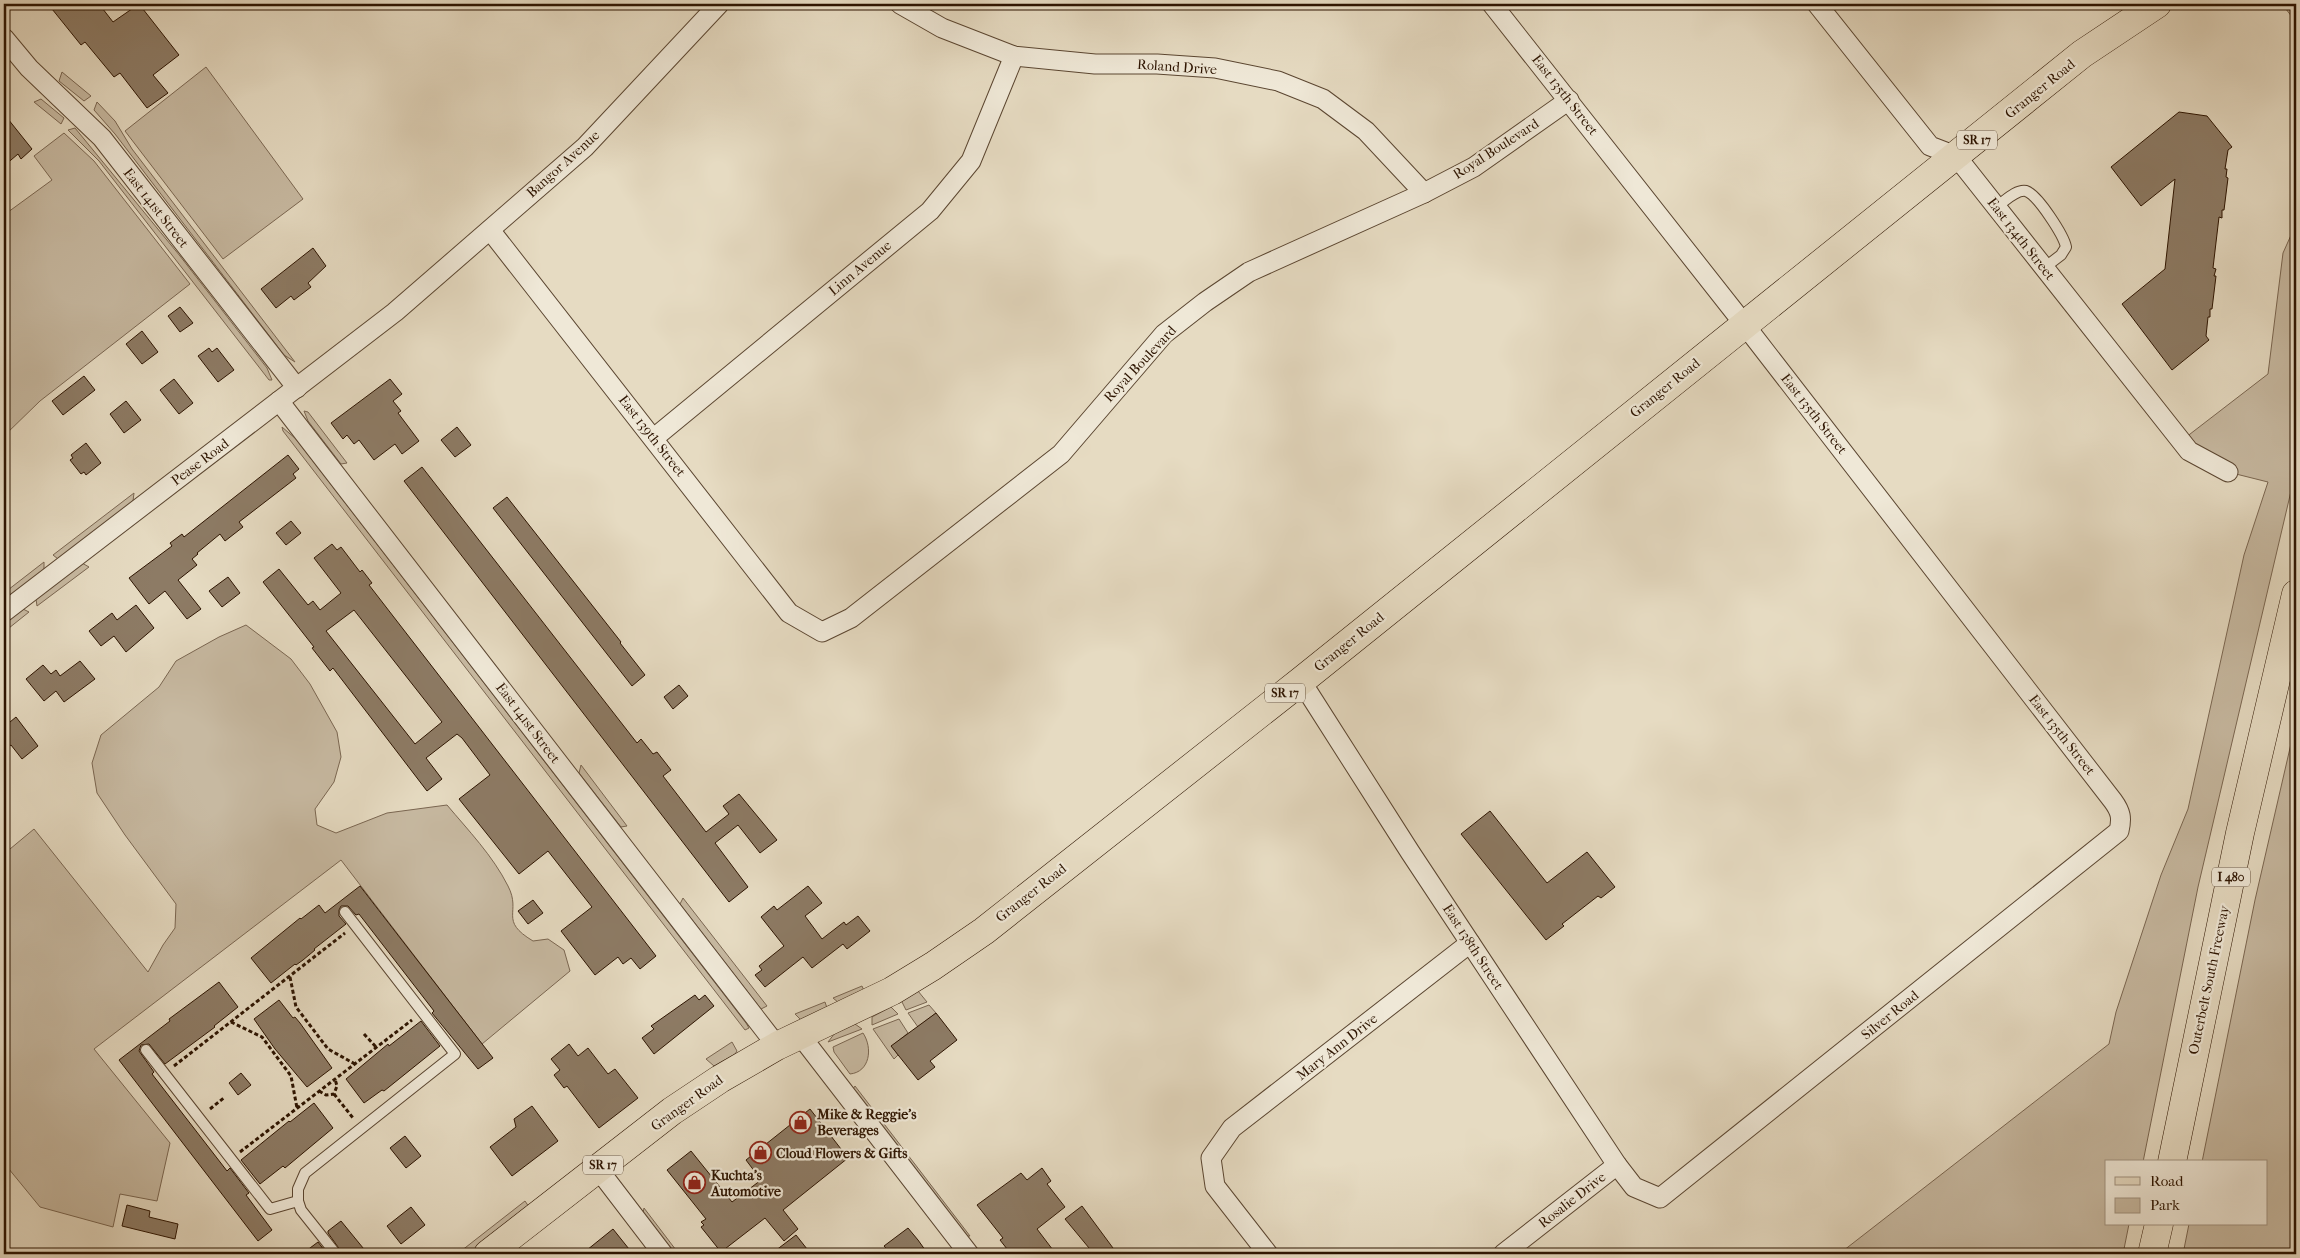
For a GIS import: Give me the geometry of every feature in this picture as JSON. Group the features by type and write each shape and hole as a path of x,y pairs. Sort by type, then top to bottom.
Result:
{"main road":[{"name":"Granger Road","path":"488,1254 687,1101 725,1076 788,1040 892,991 972,939 1301,681 2082,54 2146,7"},
{"name":"Outerbelt South Freeway","path":"2172,1160 2240,833 2296,594"},
{"path":"2152,1254 2159,1226"}],"street":[{"name":"Bangor Avenue","path":"395,312 585,147 719,4"},
{"name":"Roland Drive","path":"900,4 942,28 1014,56 1095,64 1157,64 1214,68 1278,81 1323,99 1366,131 1424,193"},
{"name":"East 135th Street","path":"1492,4 1744,324 2120,810 2122,820 2119,831"},
{"path":"1817,4 1930,146 1956,156"},
{"name":"East 141st Street","path":"4,38 29,68 102,138 297,388"},
{"name":"Linn Avenue","path":"654,438 930,211 971,161 1014,56"},
{"name":"Royal Boulevard","path":"822,632 851,618 1062,454 1164,334 1205,302 1249,272 1424,193 1474,167 1569,100"},
{"name":"East 134th Street","path":"1956,156 2188,451 2228,472"},
{"name":"East 139th Street","path":"490,230 789,613 822,632"},
{"name":"Pease Road","path":"4,612 395,312"},
{"name":"East 141st Street","path":"280,401 788,1040 969,1254"},
{"name":"East 138th Street","path":"1301,681 1617,1165 1634,1187 1660,1198"},
{"name":"Silver Road","path":"1660,1198 2119,831"},
{"name":"Mary Ann Drive","path":"1268,1254 1215,1186 1211,1158 1232,1128 1470,942"},
{"name":"Rosalie Drive","path":"1503,1254 1617,1165"},
{"path":"598,1169 663,1254"}],"lane":[{"path":"1996,207 2017,192 2026,192 2034,196 2064,238 2066,247 2061,255 2044,268"},
{"path":"336,1254 307,1218 298,1201 298,1189 305,1173 455,1054 345,912"},
{"path":"146,1050 270,1209 298,1201"}],"path":[{"path":"165,1074 355,925"},
{"path":"290,976 296,1008 328,1049 354,1064"},
{"path":"231,1159 422,1012"},
{"path":"231,1022 262,1037 291,1076 297,1108"},
{"path":"364,1034 376,1047"},
{"path":"334,1079 337,1086 334,1094"},
{"path":"319,1091 326,1096 334,1094"},
{"path":"334,1094 361,1128"},
{"path":"199,1118 225,1097"}],"green space":[{"path":"2282,4 2296,4 2296,22"},
{"path":"206,67 303,199 223,259 125,131"},
{"path":"62,72 91,96 84,101 59,81"},
{"path":"41,99 64,118 61,124 34,102"},
{"path":"97,102 115,121 132,149 295,362 284,355 115,134 94,110"},
{"path":"75,128 180,256 267,368 272,380 269,380 99,161 68,130"},
{"path":"64,133 94,161 190,284 40,401 4,436 4,215 52,180 34,156"},
{"path":"2296,224 2296,470 2198,887 2143,1160 2105,1160 2105,1226 2129,1226 2123,1254 1839,1254 2109,1044 2116,1012 2161,875 2188,809 2244,555 2268,482 2228,472 2181,441 2268,374 2283,253"},
{"path":"304,411 308,412 347,463 341,464 308,421"},
{"path":"282,427 296,439 749,1028 745,1030 283,431"},
{"path":"134,493 133,501 58,559 53,555"},
{"path":"44,562 44,570 4,602 4,593"},
{"path":"82,563 89,567 37,606 36,599"},
{"path":"23,609 29,612 4,632 4,623"},
{"path":"246,625 291,659 310,684 337,732 341,757 334,782 315,809 317,825 336,833 387,813 447,805 480,844 502,875 512,895 513,921 516,927 522,934 533,941 548,939 564,950 570,971 482,1044 341,860 94,1049 170,1143 157,1201 120,1194 113,1227 40,1207 4,1163 4,854 34,829 148,972 175,928 176,904 125,835 97,793 92,763 101,735 159,687 176,661 219,637"},
{"path":"2296,722 2296,1254 2183,1254 2189,1226 2268,1226 2268,1160 2202,1160 2255,900"},
{"path":"581,765 627,826 621,827 579,773"},
{"path":"683,898 767,1006 761,1009 680,904"},
{"path":"862,986 864,991 839,1003 833,998"},
{"path":"918,991 927,1002 906,1010 901,1000"},
{"path":"825,1002 827,1008 801,1020 795,1014"},
{"path":"929,1005 936,1013 918,1027 908,1013"},
{"path":"891,1007 898,1014 872,1025 872,1017"},
{"path":"899,1019 908,1033 892,1046 898,1055 894,1059 873,1029"},
{"path":"855,1024 862,1029 828,1042 835,1033"},
{"path":"863,1033 868,1045 868,1058 862,1069 850,1074 834,1052 833,1047"},
{"path":"732,1042 737,1051 735,1054 714,1066 706,1059"},
{"path":"855,1086 970,1236 967,1236 853,1089"},
{"path":"525,1201 529,1207 468,1254 461,1251"},
{"path":"644,1208 679,1254 675,1254 643,1213"}],"building":[{"path":"48,4 99,4 113,22 139,4 179,55 153,75 168,93 147,108 120,73 114,77 85,42 81,45"},
{"path":"2179,112 2207,116 2232,147 2228,150 2225,169 2227,169 2226,177 2228,178 2224,210 2222,210 2222,218 2219,217 2213,268 2216,269 2214,276 2216,276 2206,336 2209,340 2172,370 2122,304 2165,269 2175,179 2141,206 2111,167"},
{"path":"4,114 32,149 21,159 18,154 4,166"},
{"path":"313,248 326,266 308,283 311,287 294,300 291,296 276,308 261,289"},
{"path":"180,307 193,323 180,332 168,316"},
{"path":"142,331 158,352 142,364 126,344"},
{"path":"209,348 212,352 217,348 234,370 218,382 198,356"},
{"path":"84,376 95,390 63,415 52,401"},
{"path":"174,379 193,403 179,414 160,390"},
{"path":"390,379 402,394 393,401 401,411 398,413 419,441 402,454 395,444 374,460 359,440 354,444 347,435 343,439 331,423"},
{"path":"126,401 141,420 124,433 110,414"},
{"path":"457,427 471,445 455,457 441,440"},
{"path":"86,443 101,463 86,475 84,472 81,474 70,460 73,458 71,455"},
{"path":"288,455 299,469 293,474 296,478 239,522 243,527 225,541 220,534 197,553 192,559 197,565 178,580 201,609 187,619 165,591 149,604 129,578 172,546 170,543 182,534 184,537"},
{"path":"422,467 637,743 641,739 653,754 657,752 671,770 663,776 706,832 729,814 723,806 739,794 777,840 760,853 738,825 715,843 748,887 729,902 404,481"},
{"path":"507,497 645,675 632,686 493,508"},
{"path":"291,521 301,533 286,545 276,533"},
{"path":"332,544 337,550 341,547 360,572 362,570 372,583 369,585 656,956 640,969 631,958 623,964 618,957 595,975 561,931 592,907 548,851 519,874 459,799 490,775 457,734 426,758 442,779 427,791 333,668 330,671 312,648 314,647 263,582 279,569 308,605 313,601 320,610 341,593 314,558","holes":["354,610 442,722 415,744 326,631"]},
{"path":"228,577 240,593 222,607 209,591"},
{"path":"136,605 154,628 126,652 114,636 101,646 89,631 112,613 117,620"},
{"path":"80,661 95,679 64,702 56,691 44,701 26,679 43,665 51,674 56,670 60,676"},
{"path":"679,685 688,696 673,709 664,697"},
{"path":"16,717 38,746 22,759 11,745 4,750 4,727"},
{"path":"1490,811 1547,883 1587,852 1615,887 1601,898 1598,896 1562,924 1564,926 1546,940 1461,834"},
{"path":"360,886 493,1058 478,1069 432,1013 434,1011 359,914 356,915 348,906 341,906 339,910 339,916 346,924 303,960 271,983 251,958 319,905 325,913"},
{"path":"808,886 822,903 805,916 822,939 844,922 846,925 858,916 870,931 847,949 843,944 812,968 803,957 765,987 755,975 762,970 759,966 784,946 761,917 774,906 777,910"},
{"path":"533,900 543,913 528,924 518,911"},
{"path":"219,982 238,1007 215,1027 165,1064 149,1044 141,1045 139,1051 154,1072 152,1074 227,1171 230,1168 249,1193 246,1195 272,1230 258,1241 119,1060 170,1021 169,1019"},
{"path":"695,995 699,1000 705,995 714,1006 654,1054 642,1038 654,1029 651,1026"},
{"path":"279,1000 293,1018 295,1017 300,1023 332,1068 307,1087 275,1049 254,1019"},
{"path":"936,1013 957,1040 930,1061 935,1067 918,1080 891,1046"},
{"path":"421,1021 440,1046 384,1091 382,1090 364,1103 346,1079 388,1044 389,1046"},
{"path":"569,1044 578,1056 588,1048 608,1074 615,1069 638,1098 599,1128 567,1086 564,1088 554,1075 560,1070 551,1059"},
{"path":"241,1073 251,1085 238,1095 229,1083"},
{"path":"314,1103 333,1128 285,1168 283,1166 260,1184 241,1160"},
{"path":"532,1106 558,1141 512,1176 490,1147 516,1127 514,1119"},
{"path":"810,1109 848,1158 783,1210 798,1229 784,1241 765,1218 721,1252 701,1227 704,1225 701,1222 706,1219 667,1170 691,1151 732,1202 761,1180 746,1160"},
{"path":"405,1136 421,1156 406,1168 390,1148"},
{"path":"1042,1168 1051,1181 1047,1184 1065,1207 1037,1229 1056,1254 1011,1254 1000,1240 1003,1238 977,1205 1021,1173 1027,1180"},
{"path":"127,1205 150,1211 149,1217 178,1224 175,1239 122,1226"},
{"path":"1082,1206 1113,1248 1105,1254 1094,1254 1065,1219"},
{"path":"411,1207 425,1225 401,1244 387,1226"},
{"path":"341,1221 368,1254 343,1254 328,1233"},
{"path":"908,1228 928,1254 891,1254 884,1246"},
{"path":"613,1229 633,1254 582,1254"},
{"path":"796,1235 811,1254 771,1254"},
{"path":"318,1242 327,1254 302,1254"}],"place":[{"name":"Mike & Reggie’s Beverages","path":"801,1122"},
{"name":"Cloud Flowers & Gifts","path":"760,1153"},
{"name":"Kuchta’s Automotive","path":"695,1183"}]}
